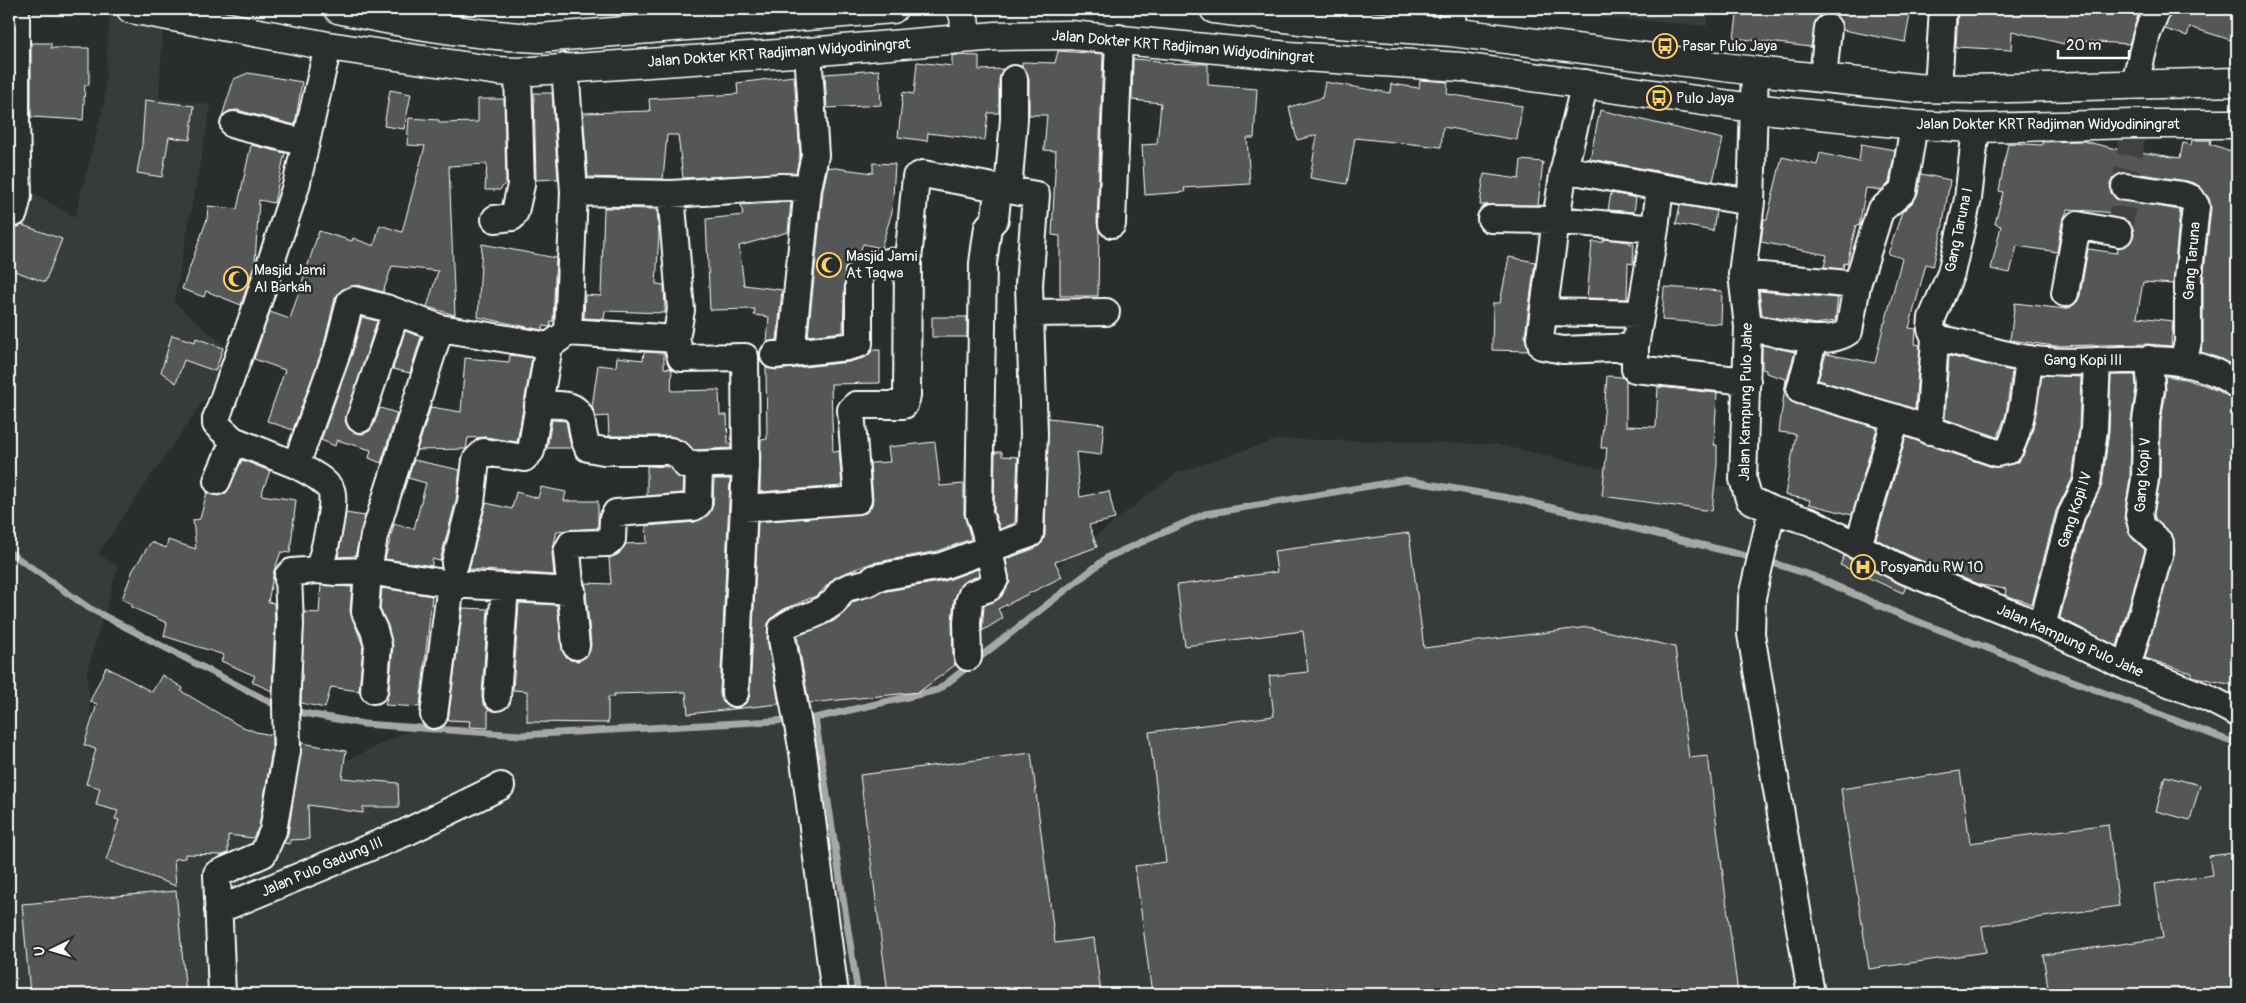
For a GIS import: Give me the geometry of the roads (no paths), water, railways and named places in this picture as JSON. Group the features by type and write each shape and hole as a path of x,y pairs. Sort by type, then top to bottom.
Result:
{"main road":[{"name":"Jalan Dokter KRT Radjiman Widyodiningrat","path":"131,9 328,46 457,67 518,72 565,67 808,52 959,39 1070,35 1119,38 1288,56 1461,66 1754,108 1914,125 1976,128 2134,124 2237,124"},
{"path":"338,9 377,13 487,35 540,38 683,18 893,9"},
{"path":"959,39 964,31 965,21 961,9"},
{"path":"1214,9 1325,16 1452,20 1755,71 1938,88 2237,82"}],"street":[{"path":"14,213 18,196 16,9"},
{"path":"1938,88 1942,9"},
{"path":"2135,83 2147,34 2157,9"},
{"path":"1823,78 1828,28"},
{"path":"1112,224 1119,38"},
{"path":"318,570 332,506 332,492 319,478 296,465 233,440 216,424 216,419 254,314 296,186 328,46"},
{"path":"808,52 815,155 808,188 782,355 859,344 859,274 867,266 908,260"},
{"path":"434,715 453,574 471,503 476,460 484,452 524,458 527,456 530,451 538,405 558,339 574,192 565,67"},
{"name":"Jalan Kampung Pulo Jahe","path":"1755,71 1751,202 1742,274 1748,327 1743,479 1748,499 1770,519 1811,522 1931,582 2042,626 2127,668 2208,698 2237,713"},
{"path":"495,219 512,217 515,212 521,185 518,72"},
{"path":"968,657 969,602 972,594 989,588 995,579 980,514 983,263 988,227 995,219 1003,190 1014,119 1014,79"},
{"path":"1585,83 1564,169 1540,338 1542,346 1563,350 1635,347"},
{"path":"234,125 306,143"},
{"path":"1748,327 1814,339 1836,338 1849,331 1857,285 1875,232 1880,210 1903,191 1914,125"},
{"name":"Gang Taruna I","path":"1929,431 1932,318 1951,273 1968,199 1976,128"},
{"path":"1564,169 1751,202"},
{"path":"744,508 858,500 851,410 856,405 904,405 907,396 908,260 916,177 923,174 1036,195 1029,285 1034,434 1030,534 942,566 875,578 868,584 842,591 835,602 816,614 791,621 782,629 782,639 803,752 835,994"},
{"path":"574,192 671,194 772,187 808,188"},
{"path":"1660,187 1656,229 1635,347 1635,369 1747,381"},
{"name":"Gang Taruna","path":"2125,188 2182,195 2190,198 2196,206 2188,280 2188,342 2183,362"},
{"path":"671,194 681,310 676,339 681,358 745,357 746,463 734,693"},
{"path":"1491,219 1556,220 1656,229"},
{"path":"2065,293 2077,225 2119,233"},
{"path":"1742,274 1857,285"},
{"path":"296,465 338,349 350,302 354,300 396,312 440,328 558,339 676,339"},
{"path":"360,419 396,312"},
{"path":"1030,313 1106,312"},
{"path":"1544,312 1640,314"},
{"path":"374,690 378,645 374,630 365,612 368,571 382,508 440,328"},
{"name":"Gang Kopi III","path":"1933,334 2029,359 2097,361 2149,359 2183,362 2221,373 2237,385"},
{"path":"1814,339 1800,390 1896,418 1997,453 2009,450 2024,405 2029,359"},
{"name":"Gang Kopi V","path":"2127,668 2160,551 2160,543 2142,527 2139,516 2144,479 2146,421 2151,388 2149,359"},
{"name":"Gang Kopi IV","path":"2042,626 2071,515 2087,483 2094,429 2097,361"},
{"path":"538,405 569,405 577,408 582,416 584,440 588,448 604,451 670,451 679,455 686,465 746,463"},
{"path":"1858,546 1896,418"},
{"path":"217,481 232,447 233,440"},
{"path":"576,646 567,552 571,544 608,543 612,539 613,519 616,513 694,507 698,504 700,490 699,466"},
{"path":"1770,519 1752,597 1751,634 1811,994"},
{"path":"222,994 217,874 263,854 273,831 287,750 286,705 290,624 288,576 292,572 318,570 453,574 505,587 572,591"},
{"path":"497,697 505,587"},
{"name":"Jalan Pulo Gadung III","path":"218,910 407,832 500,786"}],"waterway":[{"path":"802,719 815,718 938,690 1108,557 1205,514 1405,480 1520,500 1770,562 1813,576 1901,615 2237,744"},
{"path":"9,552 89,608 281,708"},
{"path":"292,711 364,724 521,735 791,720"},
{"path":"815,718 858,994"}],"tunnel":[{"path":"1828,28 1830,9"},
{"path":"2119,233 2134,124"}],"place":[{"name":"Pasar Pulo Jaya","path":"1665,46"},
{"name":"Pulo Jaya","path":"1659,98"},
{"name":"Masjid Jami At Taqwa","path":"829,265"},
{"name":"Masjid Jami Al Barkah","path":"236,279"},
{"name":"Posyandu RW 10","path":"1863,567"}]}
